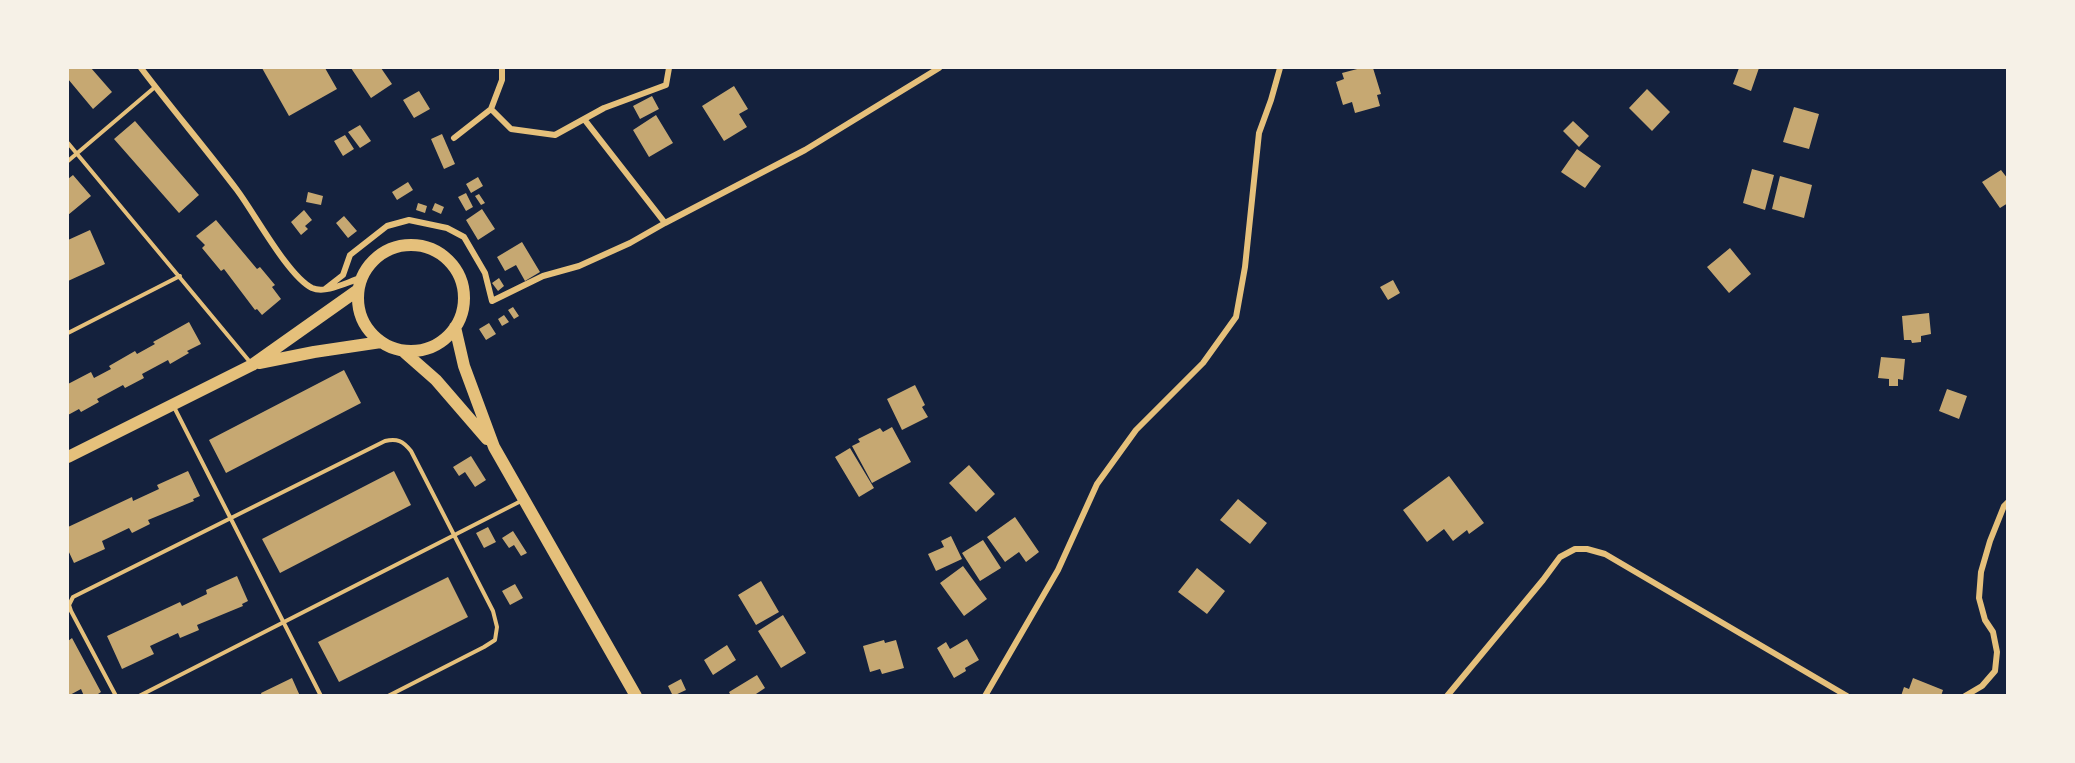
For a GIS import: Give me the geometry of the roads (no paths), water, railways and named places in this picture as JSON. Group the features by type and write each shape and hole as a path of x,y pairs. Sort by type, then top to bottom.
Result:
{"main road":[{"path":"68,457 252,365 359,284 374,258 394,246 406,244 430,247 450,261 462,282 464,305 448,337 438,344 416,351 403,351"},
{"path":"359,284 357,302 365,325 381,342 403,351 436,380 494,447"},
{"path":"455,327 469,382 494,447 636,696"},
{"path":"252,365 314,352 381,342"}],"street":[{"path":"141,68 238,191 288,264 305,283 315,289 325,290 359,284"},
{"path":"454,138 491,109 502,81 502,68"},
{"path":"491,109 511,129 555,135 604,108 666,85 669,68"},
{"path":"325,290 343,275 350,255 387,226 409,220 447,228 464,237 485,273 492,301 543,276 579,266 630,243 805,150 939,68"},
{"path":"985,696 1058,570 1097,484 1136,430 1203,363 1236,317 1245,267 1259,133 1280,68"},
{"path":"584,119 665,223"},
{"path":"1965,696 1982,686 1995,671 1997,652 1993,632 1985,620 1978,598 1981,572 1990,541 2007,502"},
{"path":"1447,696 1560,557 1575,549 1587,549 1605,554 1847,696"}],"lane":[{"path":"68,162 155,87"},
{"path":"68,143 252,365"},
{"path":"68,333 180,276"},
{"path":"173,405 321,696"},
{"path":"116,696 71,611 70,600 73,597 385,441 394,439 404,442 411,451 493,611 497,627 495,640 388,696"},
{"path":"139,696 524,500"}]}
